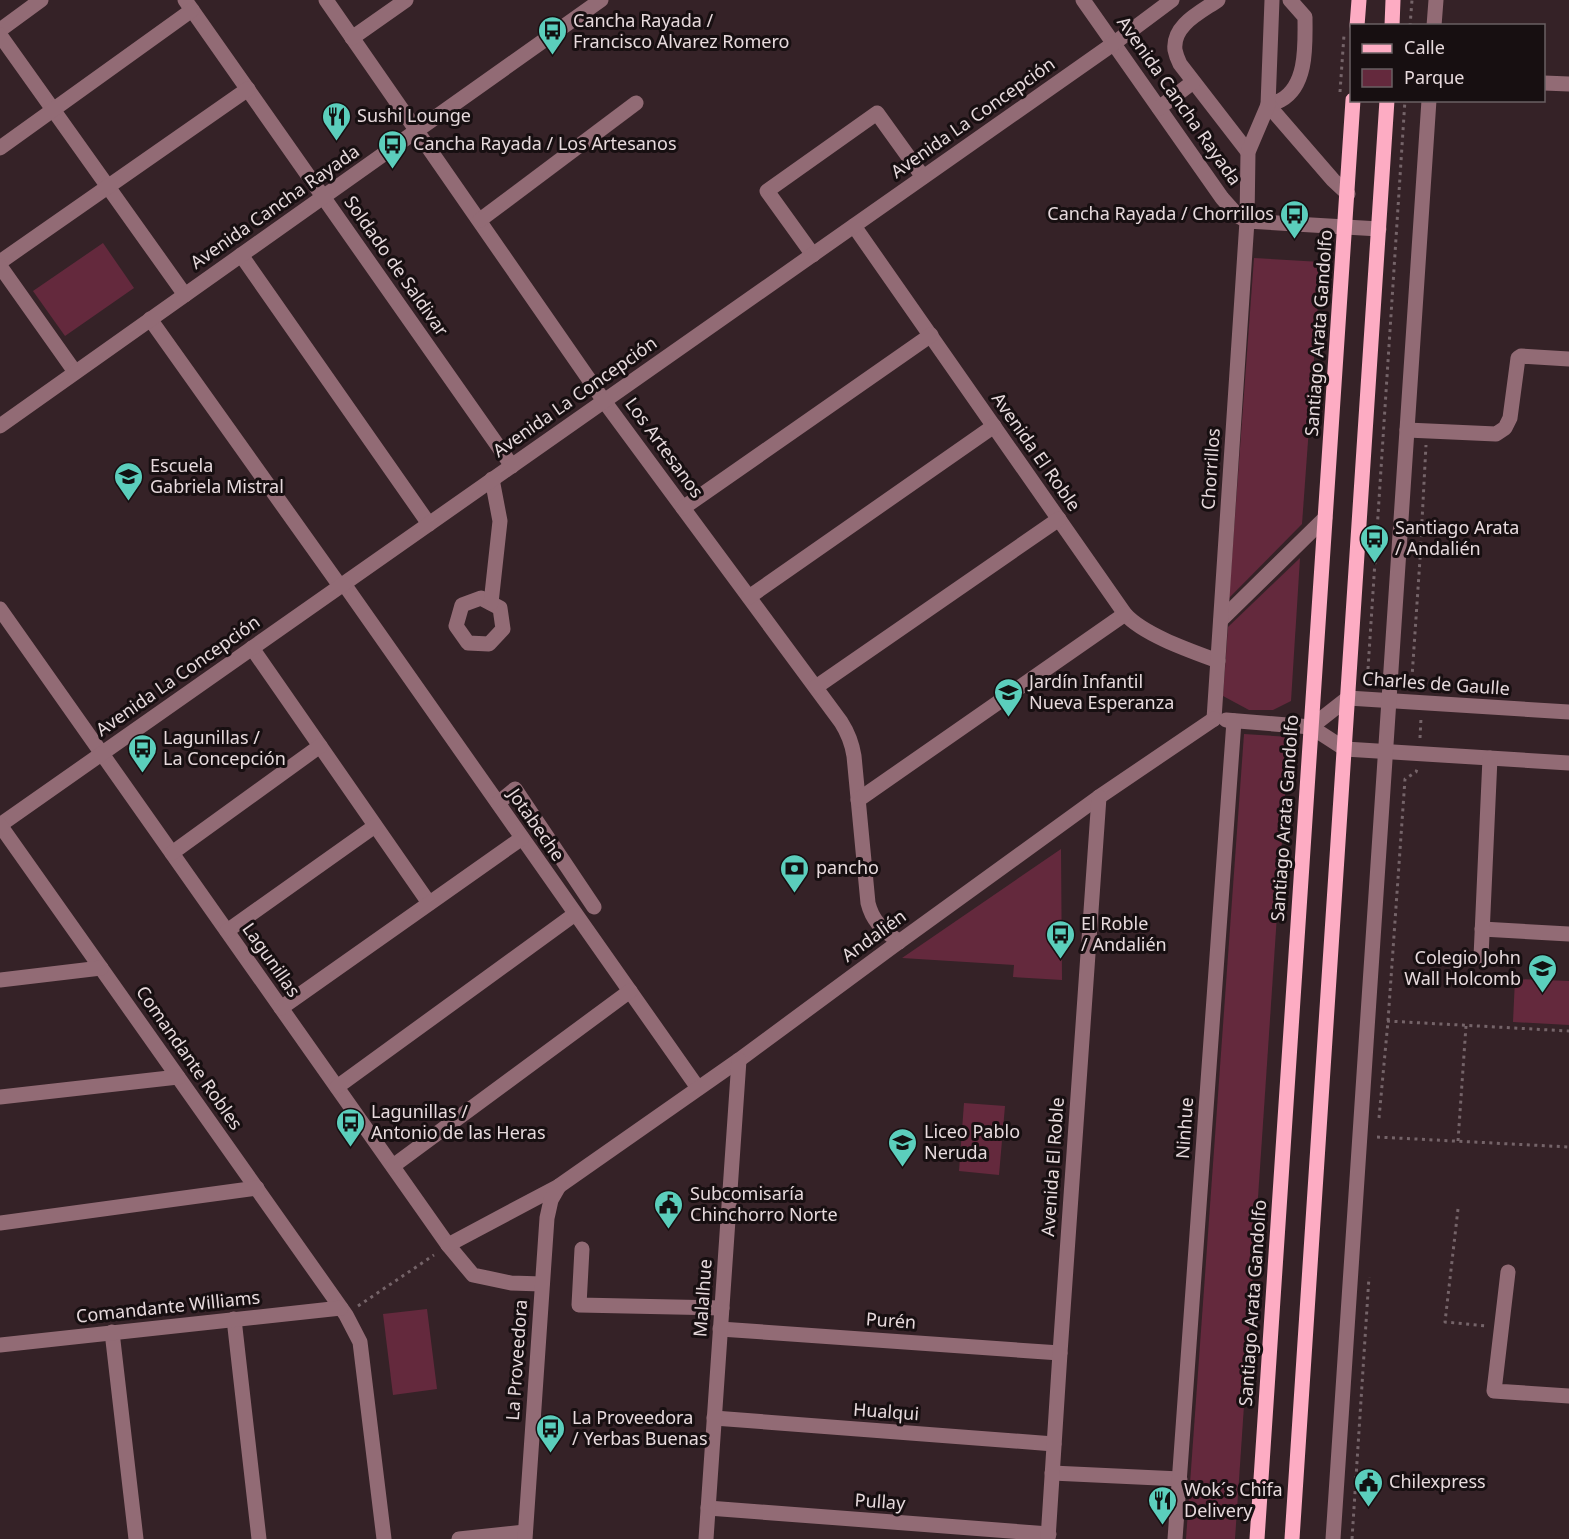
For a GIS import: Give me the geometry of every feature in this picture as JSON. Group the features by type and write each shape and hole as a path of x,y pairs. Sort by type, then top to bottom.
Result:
{"main road":[{"path":"1358,24 1359,0"},
{"path":"1392,24 1393,0"},
{"name":"Santiago Arata Gandolfo","path":"1257,1539 1353,102"},
{"path":"1292,1539 1387,102"}],"street":[{"path":"0,30 41,0"},
{"name":"Los Artesanos","path":"326,0 604,401 841,722 852,745 866,896 877,924 899,942"},
{"path":"352,38 406,0"},
{"name":"Avenida Cancha Rayada","path":"0,426 601,0"},
{"name":"Avenida Cancha Rayada","path":"1083,0 1222,198 1238,216 1247,220"},
{"name":"Avenida La Concepción","path":"0,825 1113,44 1172,0"},
{"path":"1218,0 1188,20 1178,34 1175,49 1179,64 1248,152 1268,105 1272,0"},
{"path":"1268,105 1282,100 1292,90 1300,76 1305,42 1305,17 1290,0"},
{"path":"1434,24 1436,0"},
{"path":"0,148 189,5"},
{"name":"Soldado de Saldivar","path":"189,5 512,466"},
{"path":"0,35 185,295"},
{"path":"1159,108 1193,82"},
{"path":"1545,83 1569,84"},
{"path":"75,372 0,264 248,89"},
{"path":"1333,1539 1429,102"},
{"path":"480,220 636,103"},
{"path":"1268,105 1348,194"},
{"path":"813,255 767,191 877,113 923,177"},
{"name":"Chorrillos","path":"1214,719 1247,220 1248,152"},
{"path":"1247,220 1379,230"},
{"name":"Avenida El Roble","path":"854,226 1125,614 1134,624 1185,649 1218,661"},
{"path":"242,255 429,524"},
{"name":"Jotabeche","path":"150,320 498,803 698,1088"},
{"path":"683,508 931,335"},
{"path":"1407,430 1496,434 1505,428 1510,418 1518,358 1521,356 1569,359"},
{"path":"749,597 994,426"},
{"path":"491,603 500,521 492,479"},
{"path":"1221,620 1325,518"},
{"path":"816,687 1059,519"},
{"name":"Lagunillas","path":"0,609 448,1245 473,1275 511,1283 542,1284"},
{"path":"858,800 1125,614"},
{"path":"252,648 429,903"},
{"name":"Charles de Gaulle","path":"1311,727 1348,698 1569,712"},
{"path":"1214,719 1311,727 1345,749 1569,763"},
{"name":"Andalién","path":"448,1245 559,1186 739,1060 1100,797 1214,719"},
{"name":"Ninhue","path":"1175,1539 1234,721"},
{"path":"172,853 320,746"},
{"path":"1481,957 1490,758"},
{"path":"498,803 515,789 594,907"},
{"name":"Avenida El Roble","path":"1048,1537 1059,1353 1100,797"},
{"name":"Comandante Robles","path":"0,825 343,1311 360,1342 384,1539"},
{"path":"227,931 375,826"},
{"path":"281,1008 522,838"},
{"path":"337,1088 576,914"},
{"path":"1482,929 1569,934"},
{"path":"0,980 101,968"},
{"path":"393,1166 630,991"},
{"name":"Malalhue","path":"706,1539 739,1060"},
{"path":"0,1096 178,1077"},
{"name":"La Proveedora","path":"525,1535 547,1218 551,1200 559,1186"},
{"path":"0,1223 257,1188"},
{"path":"582,1249 579,1305 722,1308"},
{"path":"1508,1272 1494,1391 1569,1396"},
{"name":"Comandante Williams","path":"0,1345 234,1319 343,1311"},
{"path":"234,1319 259,1539"},
{"name":"Purén","path":"720,1329 1059,1353"},
{"path":"112,1332 136,1539"},
{"name":"Hualqui","path":"714,1418 1054,1444"},
{"path":"1052,1473 1180,1479"},
{"name":"Pullay","path":"708,1508 1048,1537"},
{"path":"459,1539 525,1535"}],"path":[{"path":"1410,24 1412,0"},
{"path":"1368,669 1405,102"},
{"path":"1378,1125 1406,778 1416,772 1423,702 1412,677 1426,431"},
{"path":"1368,1019 1569,1031"},
{"path":"1458,1142 1466,1026"},
{"path":"1360,1136 1569,1147"},
{"path":"1458,1209 1445,1322 1501,1328"},
{"path":"343,1311 448,1245"},
{"path":"1352,1539 1369,1267"}],"green space":[{"path":"103,243 134,288 65,336 33,291"},
{"path":"1254,258 1321,262 1302,524 1229,598"},
{"path":"1300,558 1291,701 1273,710 1249,710 1223,696 1228,627"},
{"path":"1244,734 1289,737 1235,1539 1186,1539"},
{"path":"1061,849 1062,980 1013,977 1014,965 902,958"},
{"path":"1515,979 1569,981 1569,1025 1513,1022"},
{"path":"964,1103 1005,1106 999,1175 959,1171"},
{"path":"427,1309 437,1389 393,1395 383,1314"}],"place":[{"name":"Cancha Rayada / Francisco Alvarez Romero","path":"552,56"},
{"name":"Sushi Lounge","path":"336,142"},
{"name":"Cancha Rayada / Los Artesanos","path":"392,170"},
{"name":"Cancha Rayada / Chorrillos","path":"1295,240"},
{"name":"Escuela Gabriela Mistral","path":"129,502"},
{"name":"Santiago Arata / Andalién","path":"1374,564"},
{"name":"Jardín Infantil Nueva Esperanza","path":"1008,718"},
{"name":"Lagunillas / La Concepción","path":"142,774"},
{"name":"pancho","path":"795,894"},
{"name":"El Roble / Andalién","path":"1060,960"},
{"name":"Colegio John Wall Holcomb","path":"1542,994"},
{"name":"Lagunillas / Antonio de las Heras","path":"350,1148"},
{"name":"Liceo Pablo Neruda","path":"903,1168"},
{"name":"Subcomisaría Chinchorro Norte","path":"669,1230"},
{"name":"La Proveedora / Yerbas Buenas","path":"551,1454"},
{"name":"Chilexpress","path":"1368,1508"},
{"name":"Wok´s Chifa Delivery","path":"1163,1526"}]}
